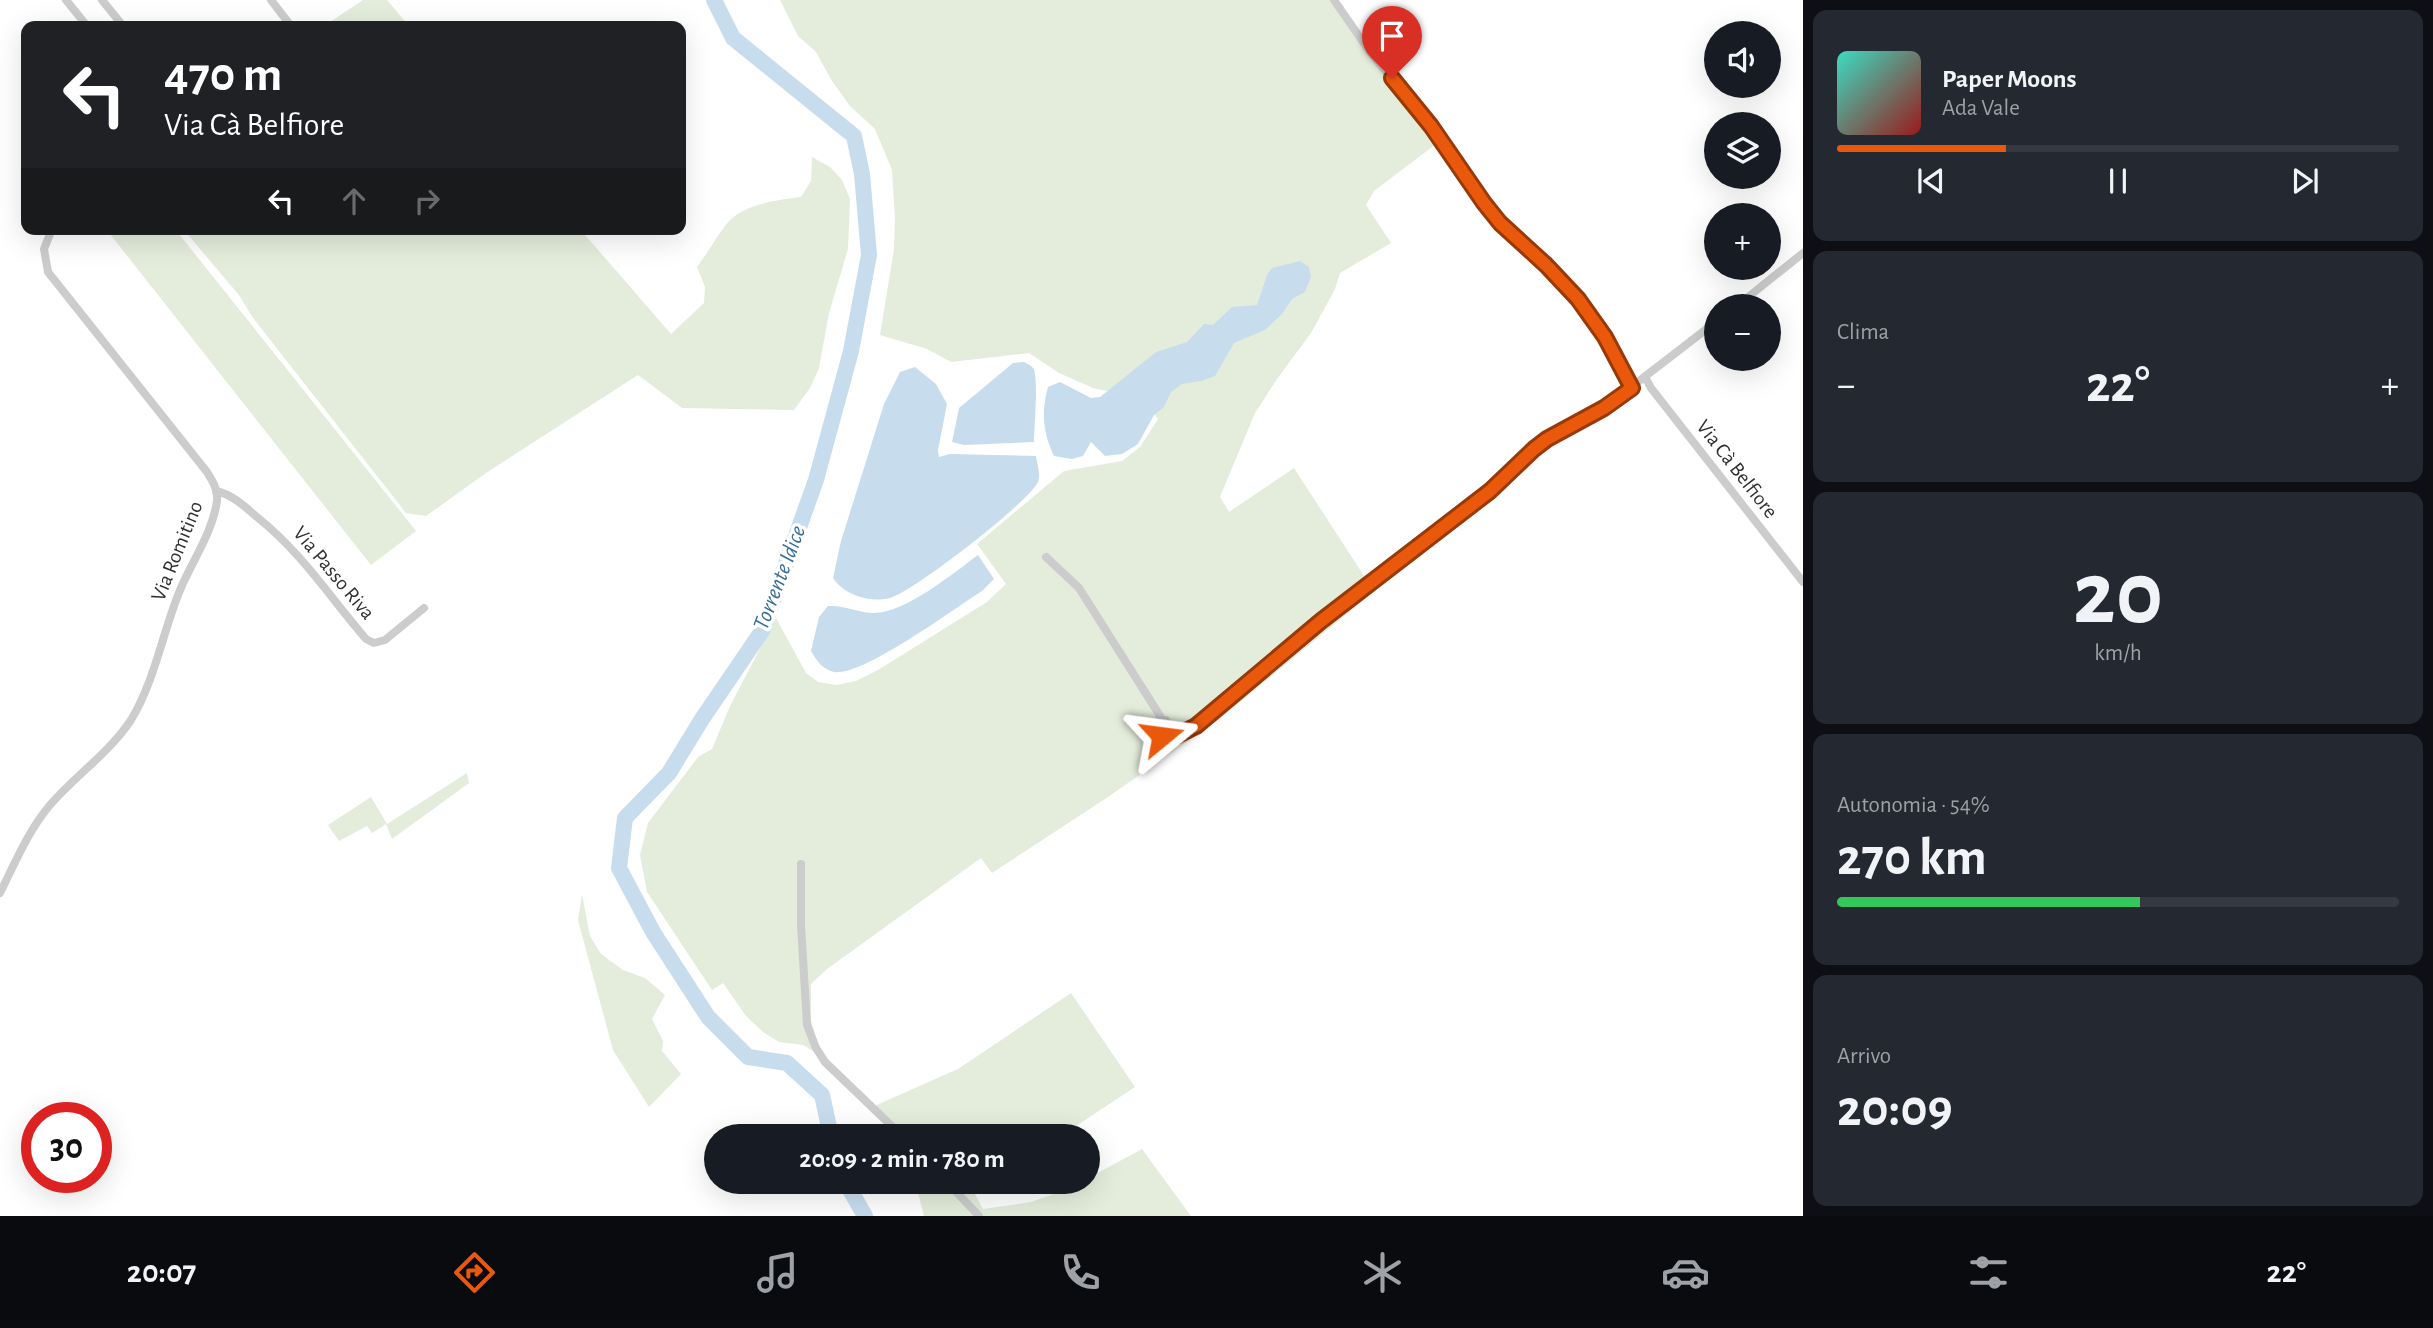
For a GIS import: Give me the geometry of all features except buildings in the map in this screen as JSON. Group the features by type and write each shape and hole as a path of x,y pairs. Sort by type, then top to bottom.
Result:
{"street":[{"path":"66,0 82,21"},
{"path":"102,0 119,21"},
{"path":"271,0 287,21"},
{"path":"1335,0 1370,52 1435,131 1492,213 1578,299 1614,352 1632,388"},
{"name":"Via Romitino","path":"0,893 39,819 103,755 132,718 153,670 179,592 209,528 217,499 215,485 206,472 48,272 44,249 50,235"},
{"path":"1752,294 1803,253"},
{"path":"1162,719 1157,724 1162,736 1172,738 1176,734 1183,734 1214,712 1321,621 1490,491 1547,439 1604,408 1704,331"},
{"name":"Via Cà Belfiore","path":"1645,377 1666,408 1803,582"},
{"name":"Via Passo Riva","path":"216,491 237,500 281,536 316,575 366,639 374,643 385,640 424,608"},
{"path":"1046,557 1079,588 1162,719 1170,724 1176,734"},
{"path":"801,864 801,925 807,1025 825,1062 890,1124"},
{"path":"958,1194 979,1216"}],"green space":[{"path":"363,0 387,0 405,21 332,21"},
{"path":"780,0 1330,0 1358,41 1440,141 1374,191 1366,205 1391,243 1340,273 1335,289 1311,333 1255,413 1220,497 1229,512 1294,468 1366,579 1376,590 1218,720 1108,797 992,873 981,858 827,969 811,984 811,1020 821,1056 803,1045 779,1042 763,1032 746,1016 723,983 712,990 647,892 640,855 648,823 698,757 712,749 730,706 776,618 806,673 818,682 836,685 856,681 878,670 987,602 1006,584 977,544 1064,471 1122,461 1140,447 1158,419 1143,399 1093,388 1059,373 1029,353 951,362 927,349 880,335 894,249 892,170 875,129 850,106 816,52 798,36"},
{"path":"812,157 830,167 842,180 850,199 848,249 829,313 819,368 810,388 794,410 682,408 638,375 486,473 426,516 406,513 253,318 239,295 188,235 585,235 671,334 704,303 705,287 697,267 725,226 750,208 801,197 811,181"},
{"path":"111,235 180,235 416,531 371,565"},
{"path":"467,773 469,783 392,839 386,824 372,833 367,826 339,841 328,825 371,797 387,824"},
{"path":"582,894 590,936 601,954 623,970 645,978 665,995 652,1019 663,1041 662,1051 681,1074 649,1107 613,1050 578,920"},
{"path":"1071,993 1135,1087 1079,1124 886,1124 872,1107 958,1069"},
{"path":"1142,1149 1191,1216 924,1216 918,1194 975,1194 983,1209 1031,1202 1054,1194 1100,1194 1100,1172"}],"water":[{"path":"1300,261 1309,267 1311,277 1305,292 1292,299 1283,313 1265,330 1234,343 1215,376 1182,384 1171,392 1164,407 1154,415 1138,444 1122,454 1105,456 1091,442 1083,456 1072,459 1054,456 1044,422 1048,387 1060,382 1091,398 1100,397 1156,352 1187,342 1204,324 1213,325 1232,307 1257,305 1272,268"},
{"path":"1024,362 1032,367 1035,373 1034,442 964,445 952,442 959,408 1013,363"},
{"path":"915,367 936,384 947,404 939,457 950,454 1036,456 1039,479 1030,493 993,526 921,580 890,598 866,598 844,589 833,578 841,541 884,404 900,372"},
{"path":"978,555 994,579 982,591 886,653 847,671 834,672 823,667 811,651 819,617 828,606 872,613 884,612 927,592"}],"waterway":[{"name":"Torrente Idice","path":"714,0 733,38 854,136 862,174 869,255 851,351 816,480 762,631 669,773 625,818 619,868 653,932 708,1017 748,1057 787,1063 822,1095 828,1124"},
{"name":"Torrente Idice","path":"852,1194 865,1216"}],"route":[{"path":"1162,736 1172,738 1196,726 1321,621 1490,491 1534,449 1604,408 1632,388 1605,337 1578,299 1500,223 1442,140 1392,78"}]}
